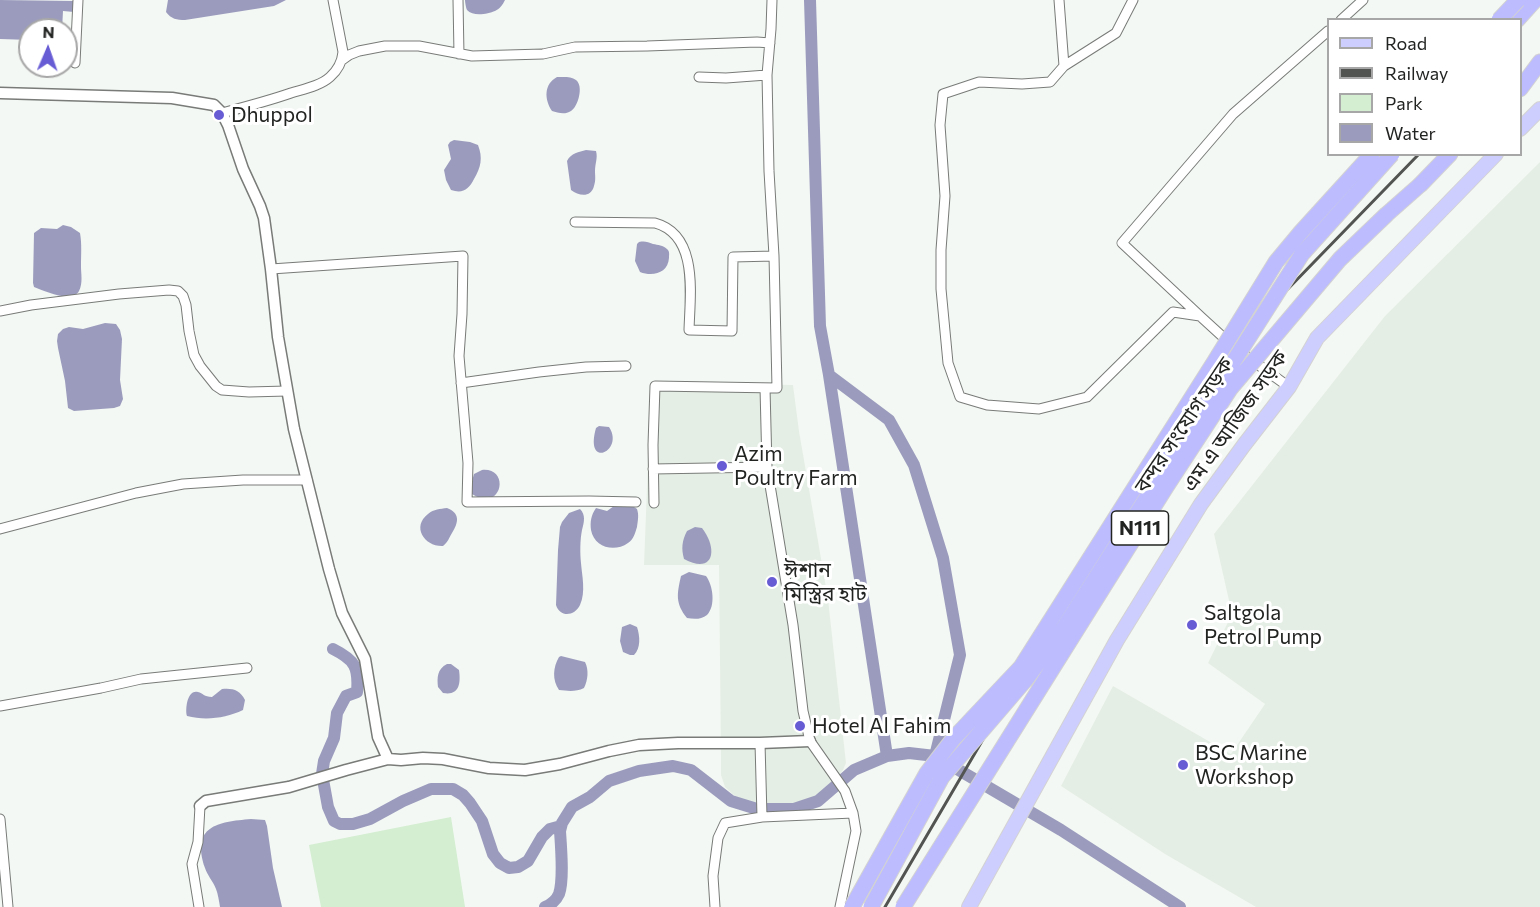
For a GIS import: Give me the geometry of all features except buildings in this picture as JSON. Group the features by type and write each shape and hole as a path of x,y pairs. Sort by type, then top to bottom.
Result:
{"highway":[{"path":"1501,18 1518,0"},
{"path":"1519,18 1535,0"},
{"path":"1522,88 1540,62"},
{"path":"852,907 927,773 954,738 1021,667 1276,262 1370,156"},
{"path":"871,907 942,777 1027,678 1063,629 1302,254 1390,156"},
{"name":"বন্দর সংযোগ সড়ক","path":"903,907 1193,443 1230,389 1340,259 1448,156"}],"main road":[{"path":"1522,128 1540,109"},
{"name":"এম এ আজিজ সড়ক","path":"969,907 1117,640 1201,504 1289,387 1317,339 1494,156"}],"street":[{"path":"77,18 78,0"},
{"path":"222,113 318,84 337,69 343,52 333,0"},
{"path":"458,0 459,54"},
{"path":"654,503 655,386 777,388 767,75 772,0"},
{"path":"1059,0 1064,66"},
{"path":"1132,0 1116,33 1064,66 1050,82 1022,84 979,82 943,94 940,125 945,196 941,289 948,363 960,397 987,405 1039,409 1087,396 1173,312 1200,316"},
{"path":"1343,18 1363,0"},
{"path":"1289,387 1235,348 1122,243 1233,114 1327,33"},
{"path":"342,60 359,51 393,46 419,46 472,56 543,54 575,47 770,43"},
{"path":"699,77 767,75"},
{"path":"0,93 172,98 214,105 222,113 264,218 272,269 278,338 291,414 328,569 342,613 365,659 378,737 388,759"},
{"path":"575,222 655,223 665,226 672,232 684,249 687,258 690,291 689,330 732,332 733,257 774,256"},
{"path":"272,269 463,256 459,356 468,463 467,502 636,502"},
{"path":"0,310 99,296 178,291 183,296 186,305 194,355 216,386 222,390 240,392 287,391"},
{"path":"461,383 540,372 626,366"},
{"path":"765,388 767,467 793,625 803,711 810,741 845,791 853,813 856,831 840,907"},
{"path":"653,469 767,467"},
{"path":"0,529 136,493 183,484 243,480 307,480"},
{"path":"0,706 141,680 247,668"},
{"path":"199,907 192,864 198,842 200,806 206,801 290,787 388,759 443,759 489,768 525,770 560,765 639,745 678,742 810,741"},
{"path":"760,743 762,817"},
{"path":"715,907 713,876 718,837 725,823 762,817 853,813"},
{"path":"0,819 8,907"}],"shaded area":[{"path":"1540,162 1540,907 1256,907 1165,854 1061,786 1113,686 1231,754 1265,704 1208,663 1232,614 1214,534 1385,316"},
{"name":"ঈশান মিস্ত্রির হাট","path":"651,382 793,385 828,599 846,763 832,783 815,797 772,806 737,798 725,787 721,775 719,565 644,565"}],"green space":[{"path":"451,817 465,907 321,907 309,845"}],"water":[{"path":"0,0 75,1 74,12 63,11 63,18 18,18 18,40 0,39"},
{"path":"168,0 286,0 274,6 179,20 166,12"},
{"path":"465,0 505,0 497,10 473,14 467,10"},
{"path":"557,77 574,79 580,87 574,109 566,113 552,111 548,102 548,88"},
{"path":"454,140 478,145 481,158 472,183 465,190 459,191 451,190 444,170 451,159 448,145"},
{"path":"596,151 595,182 590,193 581,195 571,190 567,161 578,152"},
{"path":"63,225 80,233 81,237 81,285 76,295 65,297 34,287 33,283 34,233 41,228 57,229"},
{"path":"639,242 660,245 668,250 668,263 663,270 655,274 640,272 635,261"},
{"path":"105,323 116,324 120,330 122,339 120,380 123,399 120,406 114,408 74,411 68,408 57,341 58,334 69,327 83,329"},
{"path":"609,427 613,436 609,449 604,452 595,449 596,428"},
{"path":"482,470 491,471 497,475 499,482 496,494 490,498 482,499 472,494 474,474"},
{"path":"614,506 634,507 637,509 638,520 633,538 623,546 611,548 596,541 591,530 591,521 596,508 607,511"},
{"path":"447,508 456,515 456,525 443,546 436,545 422,535 421,525 430,512"},
{"path":"580,509 584,519 580,546 583,595 578,609 564,614 556,605 560,527 569,513"},
{"path":"695,527 702,528 710,544 710,558 701,564 684,559 683,555 682,545 685,535 687,531"},
{"path":"689,572 706,576 712,590 712,606 705,617 687,618 679,603 681,576"},
{"path":"630,624 637,627 639,634 639,645 634,655 623,652 620,641 622,627"},
{"path":"561,656 585,662 588,675 584,688 575,691 559,690 554,674 557,661"},
{"path":"447,664 459,670 458,688 453,693 443,693 438,687 439,671"},
{"path":"222,689 233,689 241,694 245,700 243,710 216,718 187,716 186,709 191,694 198,692 212,697"},
{"path":"251,819 265,820 282,907 220,907 216,889 205,868 202,854 204,835 218,825"}],"waterway":[{"path":"810,0 820,326 829,375 889,420 914,465 943,558 960,655 935,756"},
{"path":"829,375 887,756"},
{"path":"333,649 351,661 357,676 357,692 346,696 337,713 334,738 324,761 322,774 328,807 334,821 340,824 353,824 370,819 431,789 453,789 470,803 482,821 493,854 500,863 509,868 518,867 528,861 542,837 550,829 561,826"},
{"path":"545,907 555,900 561,888 560,831 562,823 572,807 590,797 609,781 639,771 673,766 691,770 731,801 757,809 794,809 818,801 854,770 887,756 909,753 935,756 1061,830 1180,907"}],"railway":[{"path":"1511,18 1517,0"},
{"path":"885,907 1109,524 1166,431 1282,295 1417,156"}],"place":[{"name":"Dhuppol","path":"219,115"},
{"name":"Azim Poultry Farm","path":"722,466"},
{"name":"ঈশান মিস্ত্রির হাট","path":"772,582"},
{"name":"Saltgola Petrol Pump","path":"1192,625"},
{"name":"Hotel Al Fahim","path":"800,726"},
{"name":"BSC Marine Workshop","path":"1183,765"}]}
